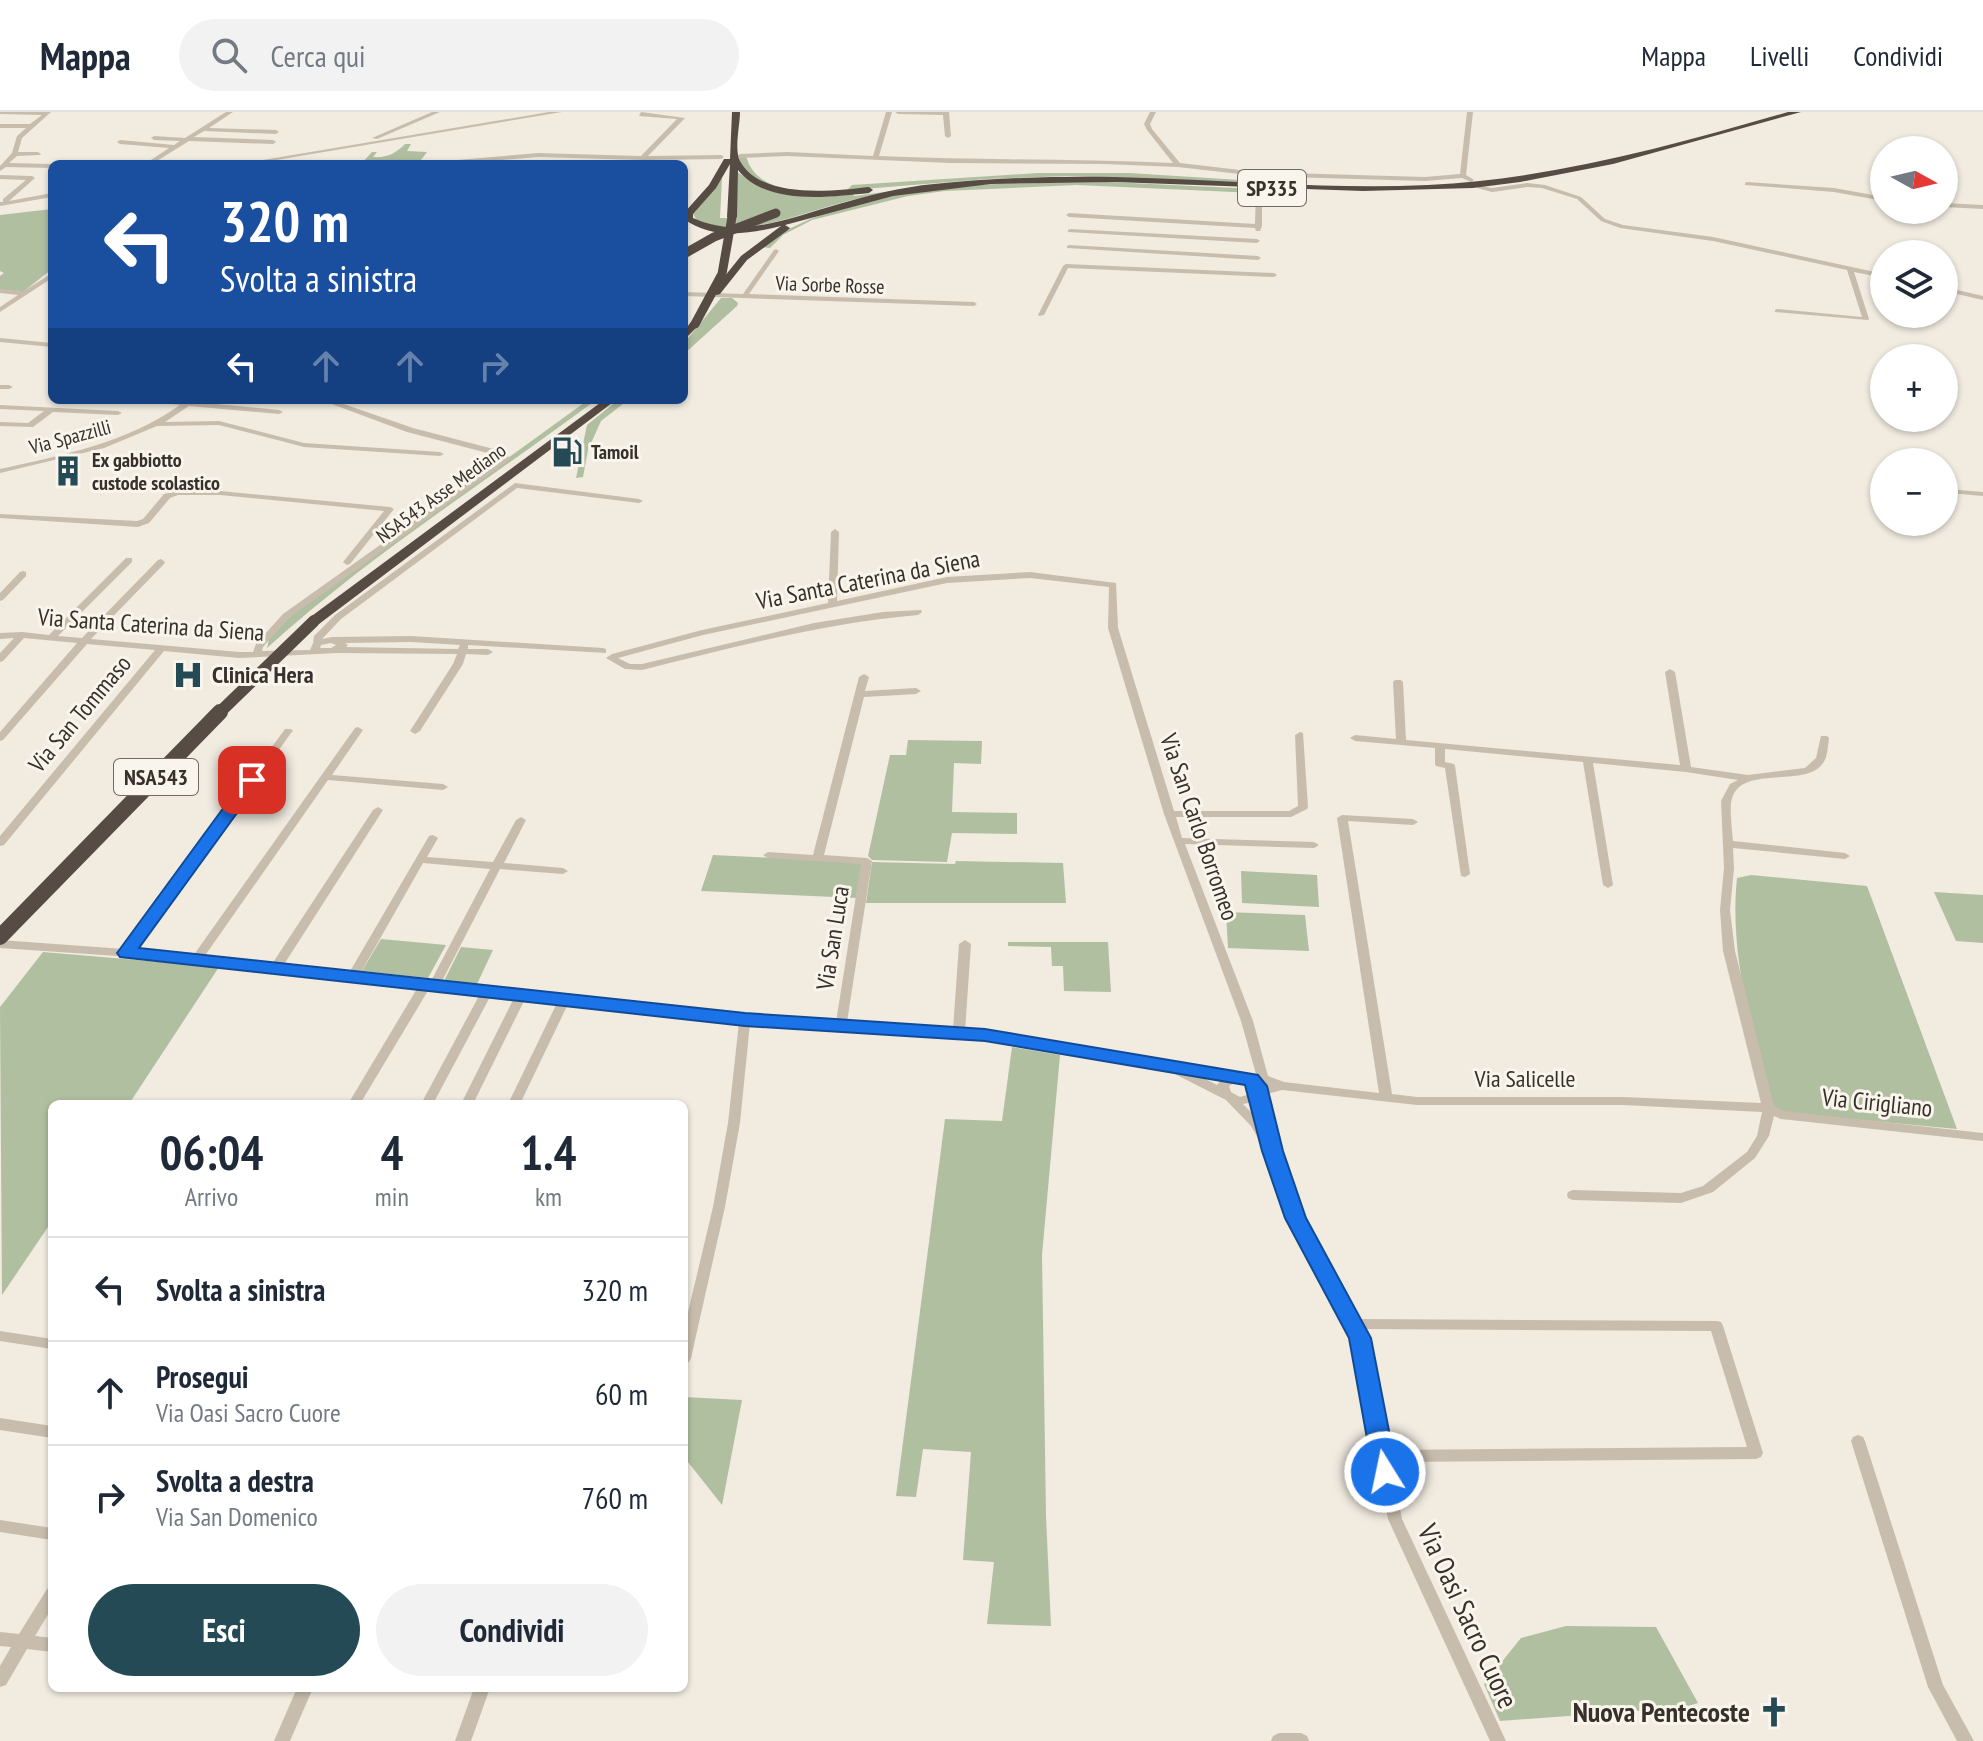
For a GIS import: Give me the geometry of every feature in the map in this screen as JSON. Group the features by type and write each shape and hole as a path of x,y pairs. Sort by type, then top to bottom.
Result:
{"highway":[{"path":"717,292 725,266 729,112"},
{"path":"736,112 730,158 713,186 690,209 689,219 698,225 742,230 808,216"},
{"name":"SP335","path":"862,192 892,187 1064,177 1314,187 1438,185 1577,168 1734,129 1786,112"},
{"name":"SP335","path":"808,216 920,188 1024,180 1342,189 1481,185 1600,166 1797,112"},
{"path":"730,158 758,183 802,192 862,192"},
{"path":"688,252 758,219 862,192"},
{"path":"689,324 758,245 808,216"},
{"path":"689,324 714,274 728,217"},
{"name":"NSA543 Asse Mediano","path":"0,937 310,620 596,404"},
{"path":"0,923 199,721 310,620 606,404"}],"street":[{"path":"0,112 47,113"},
{"path":"155,160 230,112"},
{"path":"307,160 353,146 437,112"},
{"path":"267,160 559,112"},
{"path":"643,158 682,118 641,115 644,112"},
{"path":"876,157 889,112"},
{"path":"898,112 946,113 948,136"},
{"path":"1153,112 1147,124 1149,129 1178,165"},
{"path":"475,160 526,155 876,157 1178,165 1258,182 1467,178 1470,112"},
{"path":"3,167 15,154 17,139 47,113"},
{"path":"0,126 31,126"},
{"path":"204,129 276,132"},
{"path":"154,138 273,142"},
{"path":"120,142 176,147"},
{"path":"15,154 38,154"},
{"path":"584,160 586,156"},
{"path":"3,167 48,166"},
{"path":"0,177 32,178 4,204"},
{"path":"1069,247 1260,261 1257,241 1258,182"},
{"path":"1747,184 1834,190 1870,196"},
{"path":"1480,188 1543,186 1579,198 1603,220 1622,227 1713,239 1870,273"},
{"path":"4,204 48,196"},
{"path":"1958,206 1983,207"},
{"path":"1069,215 1259,226"},
{"path":"1070,231 1257,241"},
{"path":"744,297 776,251"},
{"path":"1041,315 1066,266 1274,275"},
{"path":"1777,311 1867,319 1850,268"},
{"path":"0,310 47,280"},
{"path":"0,291 25,293"},
{"path":"1958,292 1983,298"},
{"name":"Via Sorbe Rosse","path":"688,294 974,304"},
{"path":"0,340 48,345"},
{"path":"2,403 118,413"},
{"name":"Via Spazzilli","path":"0,471 81,453 158,424 187,404"},
{"path":"208,404 279,412"},
{"path":"257,655 259,646 286,616 506,459 502,454 410,430 336,404"},
{"path":"0,424 30,425 52,409"},
{"path":"158,424 219,423 304,445 440,454"},
{"path":"316,647 317,638 338,617 515,485 639,501"},
{"path":"1958,492 1983,494"},
{"path":"4,516 138,524 146,521 167,496 178,493 220,493 390,509 347,562"},
{"path":"0,525 4,516 17,509"},
{"path":"832,604 835,532"},
{"path":"51,638 129,560"},
{"path":"0,738 84,641 161,562"},
{"path":"0,598 23,574"},
{"name":"Via Santa Caterina da Siena","path":"609,655 947,580 1030,575 1113,585"},
{"name":"Via San Carlo Borromeo","path":"1113,585 1113,628 1169,814 1247,1021 1263,1079"},
{"path":"415,731 458,664 464,647 609,655 628,667 642,667 831,624 885,614 918,612"},
{"path":"0,659 22,635"},
{"name":"Via Santa Caterina da Siena","path":"0,636 22,635 257,655 299,653 337,645 464,647"},
{"name":"Via San Tommaso","path":"0,843 161,648"},
{"path":"1670,672 1686,769"},
{"path":"818,857 864,677"},
{"path":"1398,682 1401,742"},
{"path":"861,694 916,691"},
{"path":"196,960 358,730"},
{"path":"127,953 288,731"},
{"path":"1169,814 1291,814 1303,807 1300,735"},
{"path":"1355,738 1686,769 1748,778 1808,771 1821,759 1824,738"},
{"path":"1440,746 1440,764 1450,766 1465,874"},
{"path":"1587,759 1608,885"},
{"path":"324,777 443,787"},
{"path":"1573,1195 1681,1198 1699,1194 1751,1155 1763,1136 1768,1108 1729,951 1725,910 1729,868 1726,801 1734,786 1748,778"},
{"path":"275,969 378,810"},
{"path":"1386,1097 1342,818 1413,822"},
{"path":"357,1100 429,985 521,820"},
{"path":"352,977 433,838"},
{"path":"1178,841 1314,845"},
{"path":"1727,844 1845,856"},
{"name":"Via San Luca","path":"768,855 867,861 841,1025"},
{"path":"421,860 563,871"},
{"name":"Via Oasi Sacro Cuore","path":"0,944 127,953 745,1019 959,1032 1166,1064 1226,1095 1255,1123 1272,1151"},
{"path":"959,1032 965,944"},
{"path":"429,1100 487,992"},
{"path":"469,1100 521,996"},
{"path":"516,1100 564,1000"},
{"path":"688,1341 719,1207 734,1123 745,1019"},
{"path":"1166,1064 1263,1079 1283,1086"},
{"path":"1257,1093 1257,1086 1240,1077 1225,1082 1226,1095 1245,1101 1257,1093 1283,1086"},
{"name":"Via Salicelle","path":"1283,1086 1417,1101 1639,1101 1768,1108"},
{"name":"Via Oasi Sacro Cuore","path":"1257,1093 1272,1151 1302,1233 1354,1324 1364,1353 1395,1519 1498,1741"},
{"name":"Via Cirigliano","path":"1768,1108 1781,1115 1983,1137"},
{"path":"1354,1324 1716,1326 1756,1453 1381,1456"},
{"path":"0,1336 48,1343"},
{"path":"0,1424 48,1431"},
{"path":"1858,1441 1936,1687 1966,1741"},
{"path":"0,1526 48,1533"},
{"path":"0,1680 48,1601"},
{"path":"0,1639 48,1645"},
{"path":"282,1741 303,1692"},
{"path":"463,1741 481,1692"},
{"path":"1279,1741 1301,1741"}],"green space":[{"path":"405,144 411,144 407,151 427,152 421,160 365,160 372,152 377,152 373,157 394,153"},
{"path":"746,156 761,179 802,191 846,191 852,185 1038,173 1129,173 1256,181 1255,184 1067,176 987,179 851,190 854,196 914,188 859,198 752,226 716,226 697,221 692,212 722,178 720,218 736,218 737,172 759,185 762,182 741,166 739,157"},
{"path":"1110,182 1256,189 1256,193 1077,185 945,191 908,196 812,220 783,235 770,248 759,247 799,224 840,208 884,197 974,185"},
{"path":"48,209 48,272 23,292 0,290 0,276 4,273 0,271 0,215"},
{"path":"721,298 732,298 738,303 688,350 688,338"},
{"path":"582,404 590,404 386,551 267,648 269,639 290,616"},
{"path":"613,404 623,404 601,421 588,450 583,477 576,478 587,425"},
{"path":"908,740 982,741 981,764 954,763 952,812 1017,813 1017,834 952,833 947,862 872,860 868,856 890,755 906,755"},
{"path":"713,855 862,862 856,898 701,891"},
{"path":"956,861 1063,863 1066,903 866,903 872,862 955,864"},
{"path":"1241,871 1317,875 1319,907 1242,903"},
{"path":"1751,875 1867,886 1957,1129 1785,1113 1774,1107 1744,994 1736,936 1737,878"},
{"path":"1934,892 1983,895 1983,943 1956,941"},
{"path":"1226,912 1305,915 1309,951 1228,948"},
{"path":"381,939 446,945 428,978 362,971"},
{"path":"1008,942 1108,942 1111,992 1064,991 1063,966 1052,966 1051,947 1008,946"},
{"path":"461,947 493,950 477,984 444,981"},
{"path":"43,952 219,967 132,1100 48,1100 48,1227 2,1295 0,1007"},
{"path":"1012,1047 1060,1055 1042,1255 1051,1626 987,1624 994,1562 963,1560 971,1452 923,1449 916,1497 896,1496 945,1119 1002,1121"},
{"path":"688,1397 742,1400 722,1505 688,1462"},
{"path":"1566,1626 1656,1627 1698,1703 1667,1713 1664,1709 1500,1721 1484,1684 1521,1638"}],"place":[{"name":"Tamoil","path":"567,452"},
{"name":"Ex gabbiotto custode scolastico","path":"68,471"},
{"name":"Clinica Hera","path":"188,675"},
{"name":"Nuova Pentecoste","path":"1774,1712"}],"route":[{"path":"252,780 127,953 745,1019 959,1032 1064,1046 1251,1080 1257,1086 1272,1151 1295,1218 1360,1338 1385,1472"}]}
